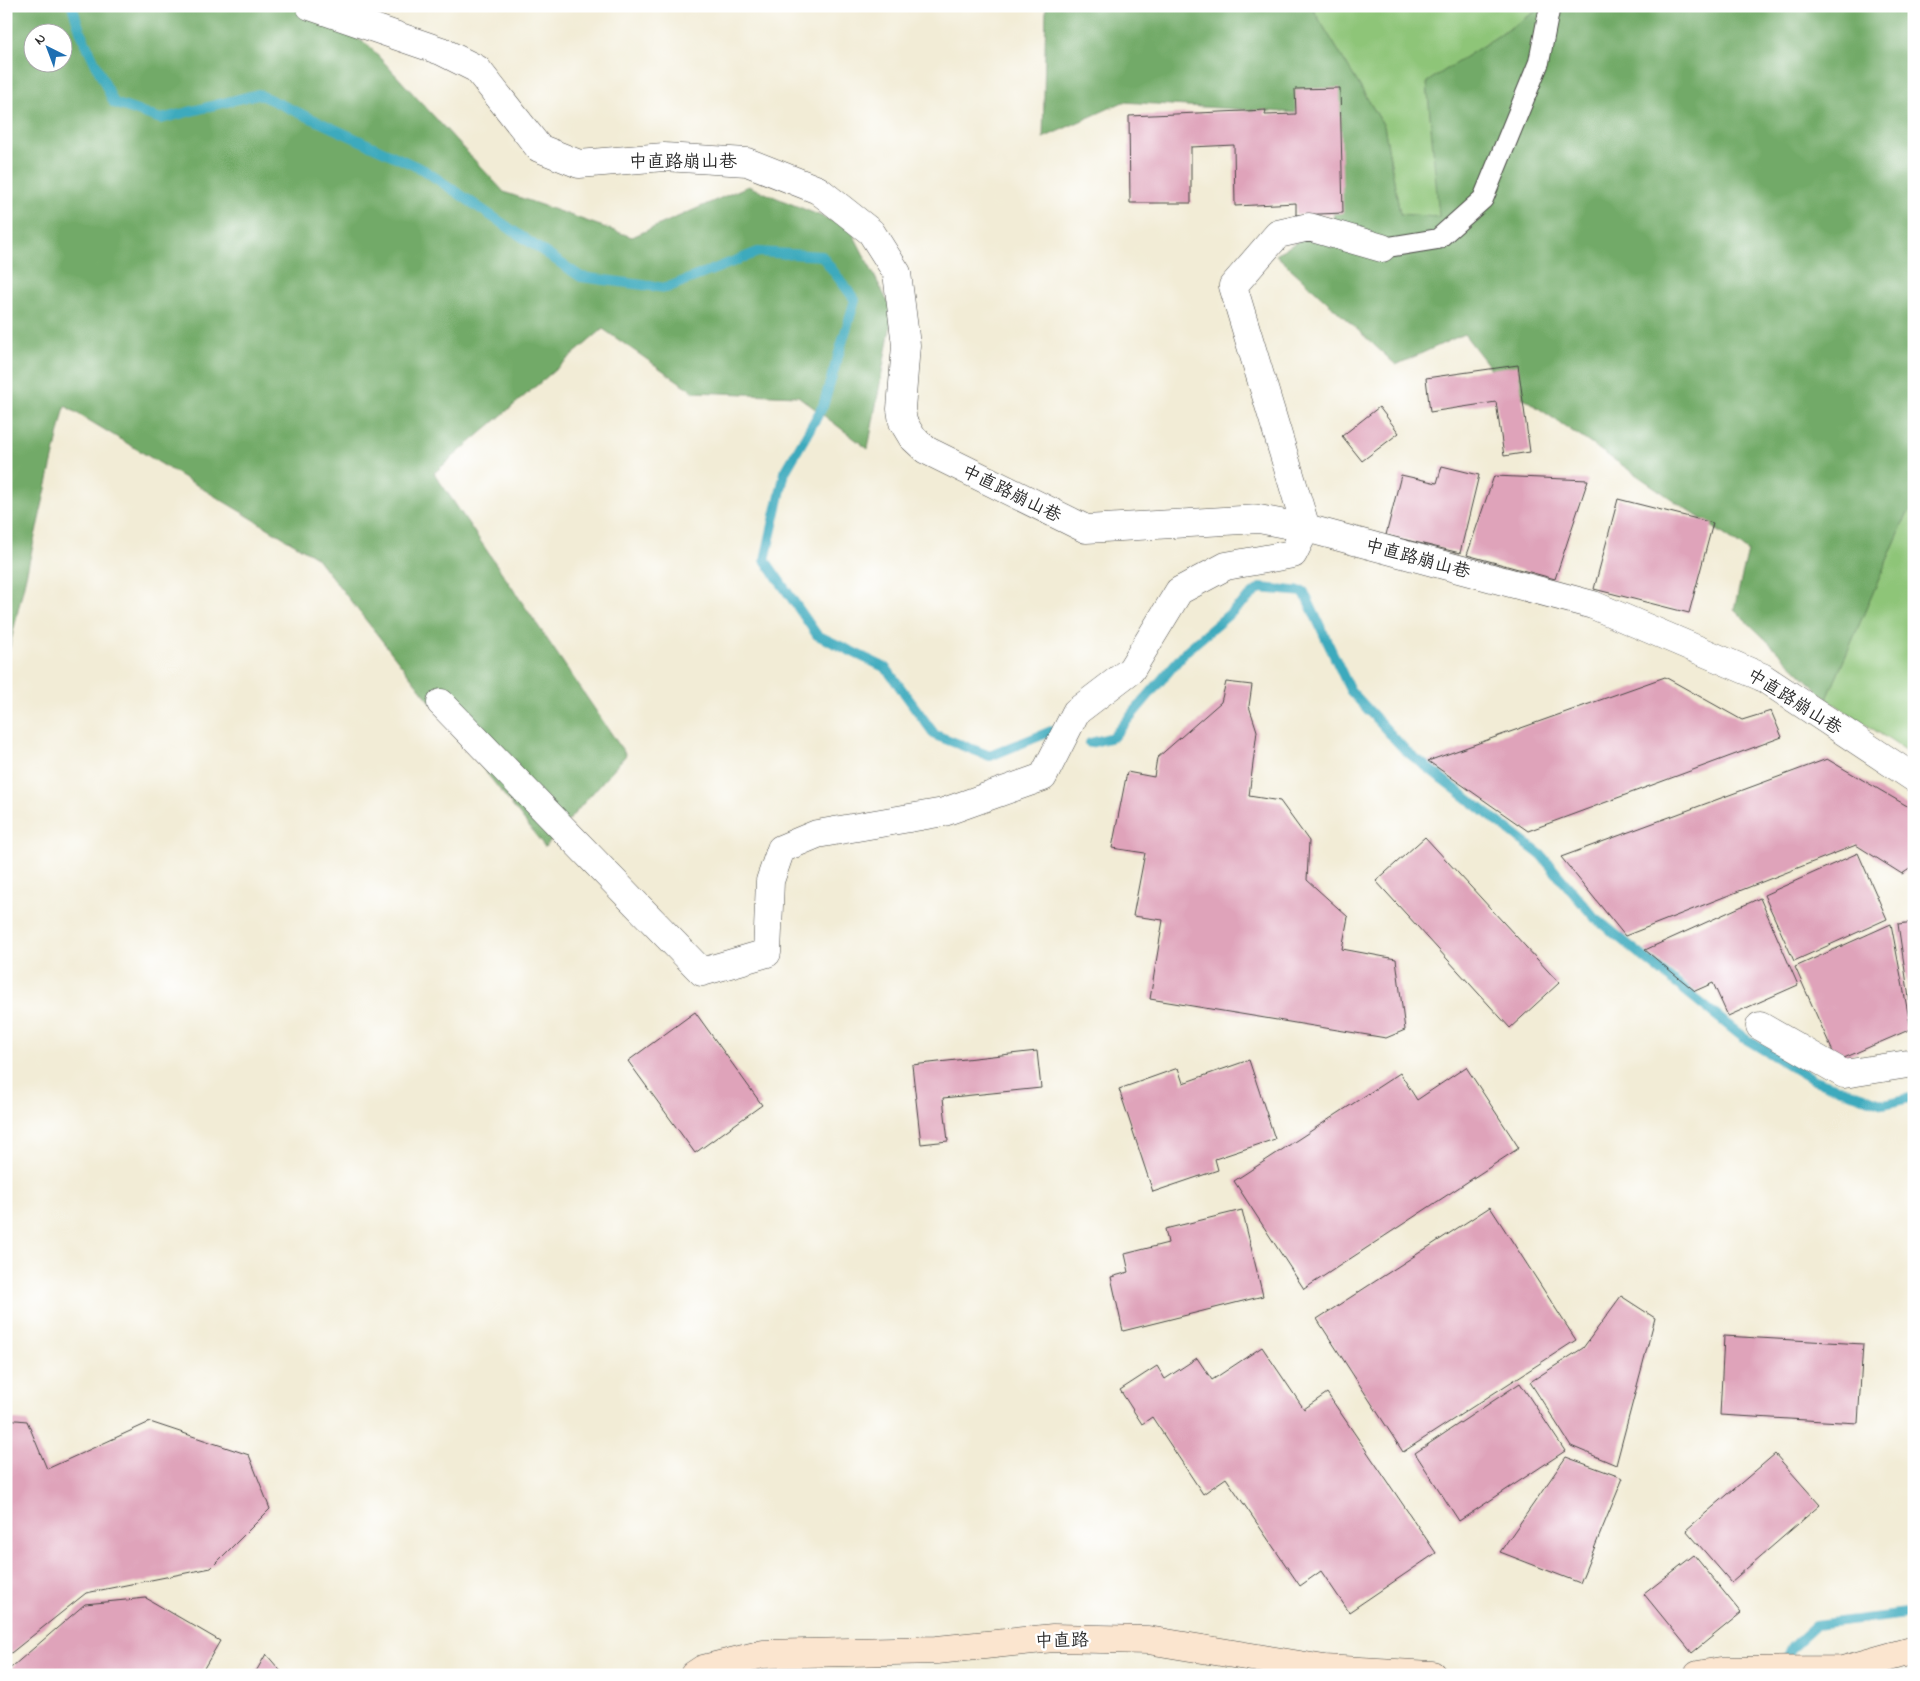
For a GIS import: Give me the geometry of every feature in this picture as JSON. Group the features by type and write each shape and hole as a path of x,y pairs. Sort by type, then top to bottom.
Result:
{"street":[{"name":"中直路崩山巷","path":"310,6 441,51 477,69 539,148 579,164 664,157 747,162 818,190 871,232 897,274 906,345 901,409 903,422 912,437 926,450 1086,529 1259,519 1306,528 1593,606 1762,677 1914,778"},
{"path":"441,703 702,972 767,953 770,882 781,849 817,834 944,812 1044,777 1076,712 1131,670 1179,591 1226,566 1293,554 1306,528 1233,286 1278,234 1309,227 1382,248"},
{"path":"1760,1026 1844,1074 1914,1062"},
{"name":"中直路","path":"694,1675 703,1669 763,1654 937,1650 1053,1638 1148,1640 1324,1669 1432,1675"},
{"path":"1698,1675 1721,1671 1843,1670 1914,1650"}],"lane":[{"path":"1382,248 1438,239 1483,200 1539,62 1550,6"}],"green space":[{"path":"6,6 303,6 368,45 504,192 632,237 748,186 850,228 893,312 868,449 798,396 694,392 603,329 434,473 626,755 545,847 316,557 65,406 6,663"},
{"path":"1046,6 1311,6 1384,126 1400,214 1439,217 1427,82 1544,6 1914,6 1914,508 1907,514 1827,699 1734,609 1748,551 1503,384 1464,334 1396,365 1276,255 1334,218 1315,114 1123,102 1043,138"},
{"path":"1311,6 1544,6 1427,82 1440,217 1400,214 1384,126"},
{"path":"1914,508 1914,756 1827,699 1907,514"}],"building":[{"path":"1340,88 1343,213 1296,215 1296,203 1235,206 1234,145 1191,147 1191,203 1130,203 1129,116 1266,110 1265,115 1296,114 1295,89"},
{"path":"1518,365 1530,452 1504,456 1496,402 1430,412 1426,378"},
{"path":"1379,407 1399,433 1362,461 1342,436"},
{"path":"1442,466 1479,475 1460,553 1386,535 1401,475 1437,483"},
{"path":"1494,476 1588,480 1555,579 1467,555"},
{"path":"1618,499 1713,523 1689,613 1594,589"},
{"path":"1665,677 1742,720 1771,711 1782,737 1528,831 1428,761"},
{"path":"1226,682 1252,685 1249,706 1257,731 1249,796 1280,801 1309,841 1307,880 1348,917 1342,949 1396,959 1405,1030 1386,1038 1150,999 1163,920 1133,916 1145,853 1112,848 1127,772 1154,777 1157,758 1221,702"},
{"path":"1827,759 1914,810 1914,866 1902,874 1856,845 1625,936 1561,857"},
{"path":"1425,837 1559,983 1510,1028 1376,881"},
{"path":"1858,853 1887,919 1794,961 1764,895"},
{"path":"1760,898 1798,985 1728,1016 1713,983 1695,991 1645,950"},
{"path":"1914,922 1914,1025 1913,1025 1898,924"},
{"path":"1891,924 1911,1029 1837,1061 1795,967"},
{"path":"695,1012 762,1105 695,1153 628,1061"},
{"path":"1037,1051 1041,1088 943,1098 948,1141 921,1144 912,1065"},
{"path":"1249,1060 1275,1139 1215,1159 1218,1170 1153,1192 1119,1089 1178,1068 1183,1083"},
{"path":"1466,1067 1519,1148 1304,1289 1234,1181 1400,1073 1417,1100"},
{"path":"1490,1207 1576,1340 1403,1452 1317,1319"},
{"path":"1242,1210 1263,1296 1123,1331 1111,1277 1129,1272 1125,1254 1168,1243 1165,1229"},
{"path":"1621,1296 1655,1318 1616,1465 1571,1446 1530,1382 1583,1348"},
{"path":"1724,1336 1863,1344 1858,1423 1720,1415"},
{"path":"1262,1347 1304,1409 1327,1393 1436,1553 1349,1612 1321,1571 1300,1586 1226,1478 1203,1494 1152,1417 1142,1424 1120,1390 1157,1366 1165,1379 1197,1358 1212,1380"},
{"path":"1520,1383 1565,1451 1459,1521 1415,1453"},
{"path":"6,1419 27,1421 47,1469 150,1422 249,1455 270,1509 211,1568 86,1593 6,1657"},
{"path":"1775,1454 1820,1505 1731,1582 1686,1530"},
{"path":"1566,1457 1623,1478 1580,1583 1500,1552"},
{"path":"1694,1555 1741,1613 1692,1653 1644,1594"},
{"path":"146,1598 220,1641 200,1675 6,1675 6,1672 85,1604"},
{"path":"266,1654 284,1675 254,1675"}],"waterway":[{"path":"72,6 81,33 114,103 161,119 258,94 424,170 581,277 666,288 758,252 822,256 855,300 823,406 785,472 765,560 817,635 886,668 935,735 990,756 1054,730"},
{"path":"1090,743 1113,737 1186,651 1260,588 1304,592 1350,690 1406,751 1541,855 1595,918 1744,1038 1814,1080 1884,1104 1914,1097"},
{"path":"1781,1667 1792,1647 1816,1625 1914,1613"}]}
